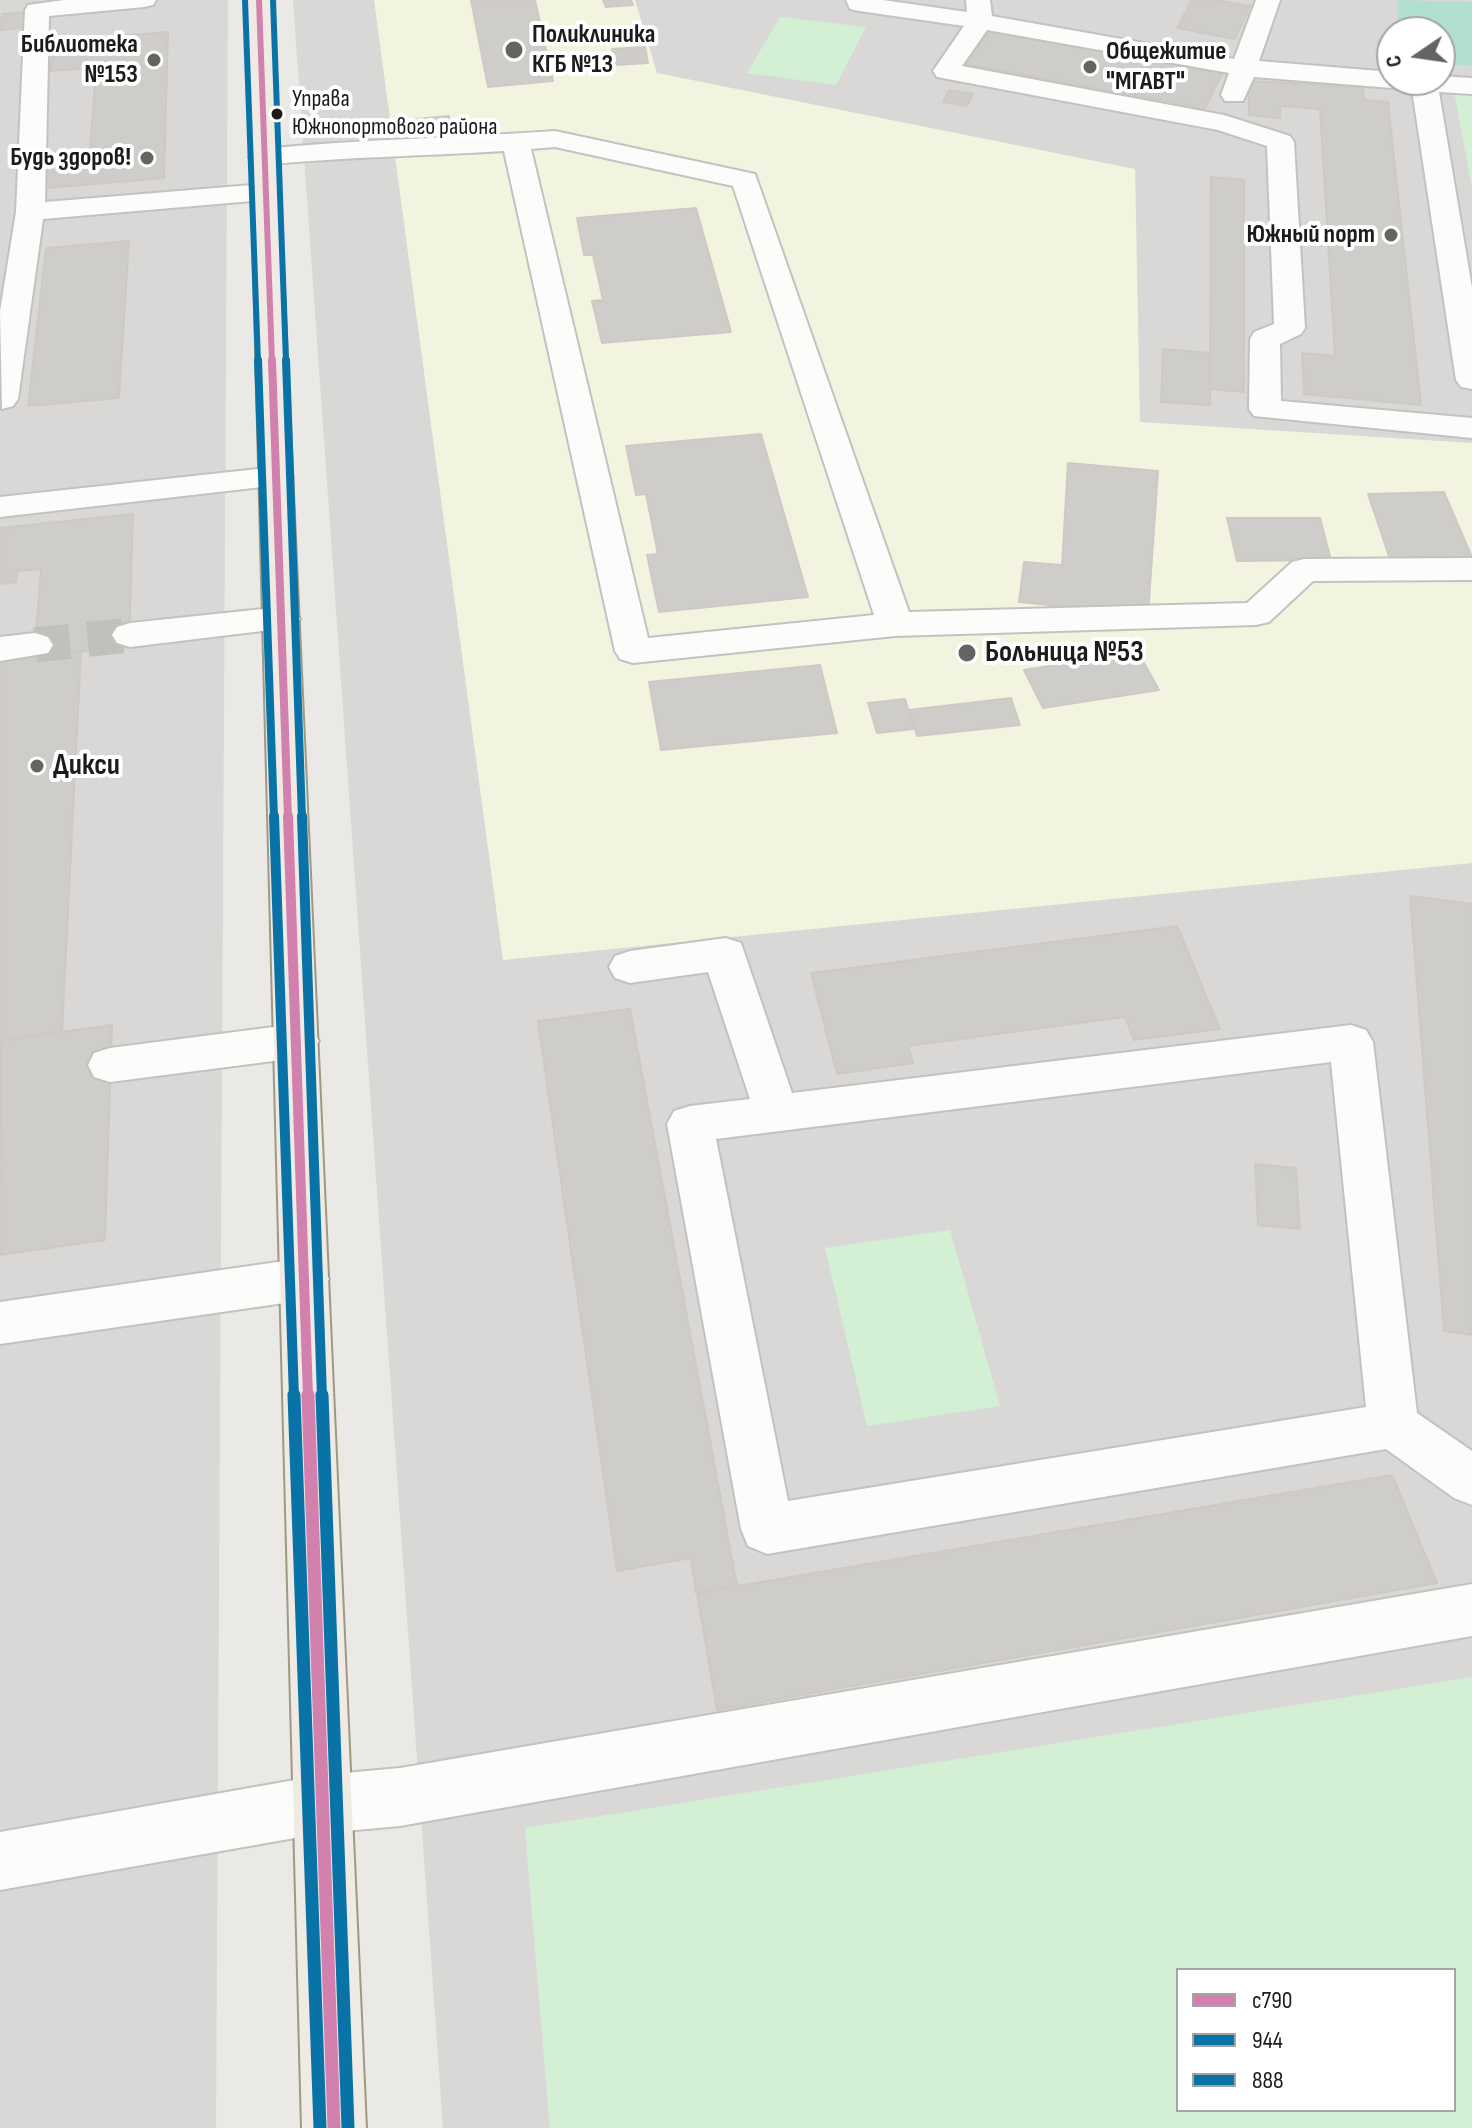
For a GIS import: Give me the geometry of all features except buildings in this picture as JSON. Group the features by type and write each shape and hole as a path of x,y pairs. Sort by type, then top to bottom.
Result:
{"main road":[{"path":"259,0 334,2128"}],"lane":[{"path":"2,399 30,212 37,5 144,0"},
{"path":"858,0 859,4 980,21 946,71 1224,123 1280,142 1290,328 1265,339 1265,409 1472,428"},
{"path":"978,0 980,21 1244,68 1376,79"},
{"path":"1224,123 1268,0"},
{"path":"1426,96 1472,380"},
{"path":"30,212 263,174 356,148 396,150 555,139 745,180 895,624"},
{"path":"516,143 633,651 895,624 1256,614 1304,570 1472,569"},
{"path":"0,507 276,477"},
{"path":"130,635 282,619"},
{"path":"630,967 726,954 731,982 777,1113"},
{"path":"110,1065 297,1041"},
{"path":"1393,1425 1351,1042 690,1124 767,1529 1393,1425 1472,1481"},
{"path":"0,1323 305,1279"},
{"path":"0,1861 323,1804 400,1797 1472,1610"}],"shaded area":[{"path":"0,0 228,0 216,2128 0,2128"},
{"path":"293,0 1472,0 1472,2128 443,2128"},
{"name":"Больница №53","path":"374,0 635,0 657,73 1135,169 1140,422 1472,443 1472,863 503,960"},
{"path":"909,19 966,28 939,68 880,58"},
{"path":"992,85 1197,123 1187,140 981,101"}],"green space":[{"path":"1398,0 1472,2 1472,66 1456,64 1456,16 1398,16"},
{"path":"780,17 866,27 836,85 747,73"},
{"path":"1456,91 1472,92 1472,188 1455,96"},
{"path":"950,1230 1000,1406 867,1426 825,1248"},
{"path":"1472,1677 1472,2128 550,2128 525,1828"}],"tunnel":[{"path":"35,645 130,635"}],"transit line":[{"name":"944","path":"245,0 320,2128"},
{"name":"с790","path":"259,0 334,2128"},
{"name":"888","path":"273,0 348,2128"}],"place":[{"name":"Поликлиника КГБ №13","path":"514,50"},
{"name":"Библиотека №153","path":"154,60"},
{"name":"Общежитие \"МГАВТ\"","path":"1090,67"},
{"name":"Управа Южнопортового района","path":"277,114"},
{"name":"Будь здоров!","path":"147,158"},
{"name":"Южный порт","path":"1391,235"},
{"name":"Больница №53","path":"967,653"},
{"name":"Дикси","path":"37,766"}]}
